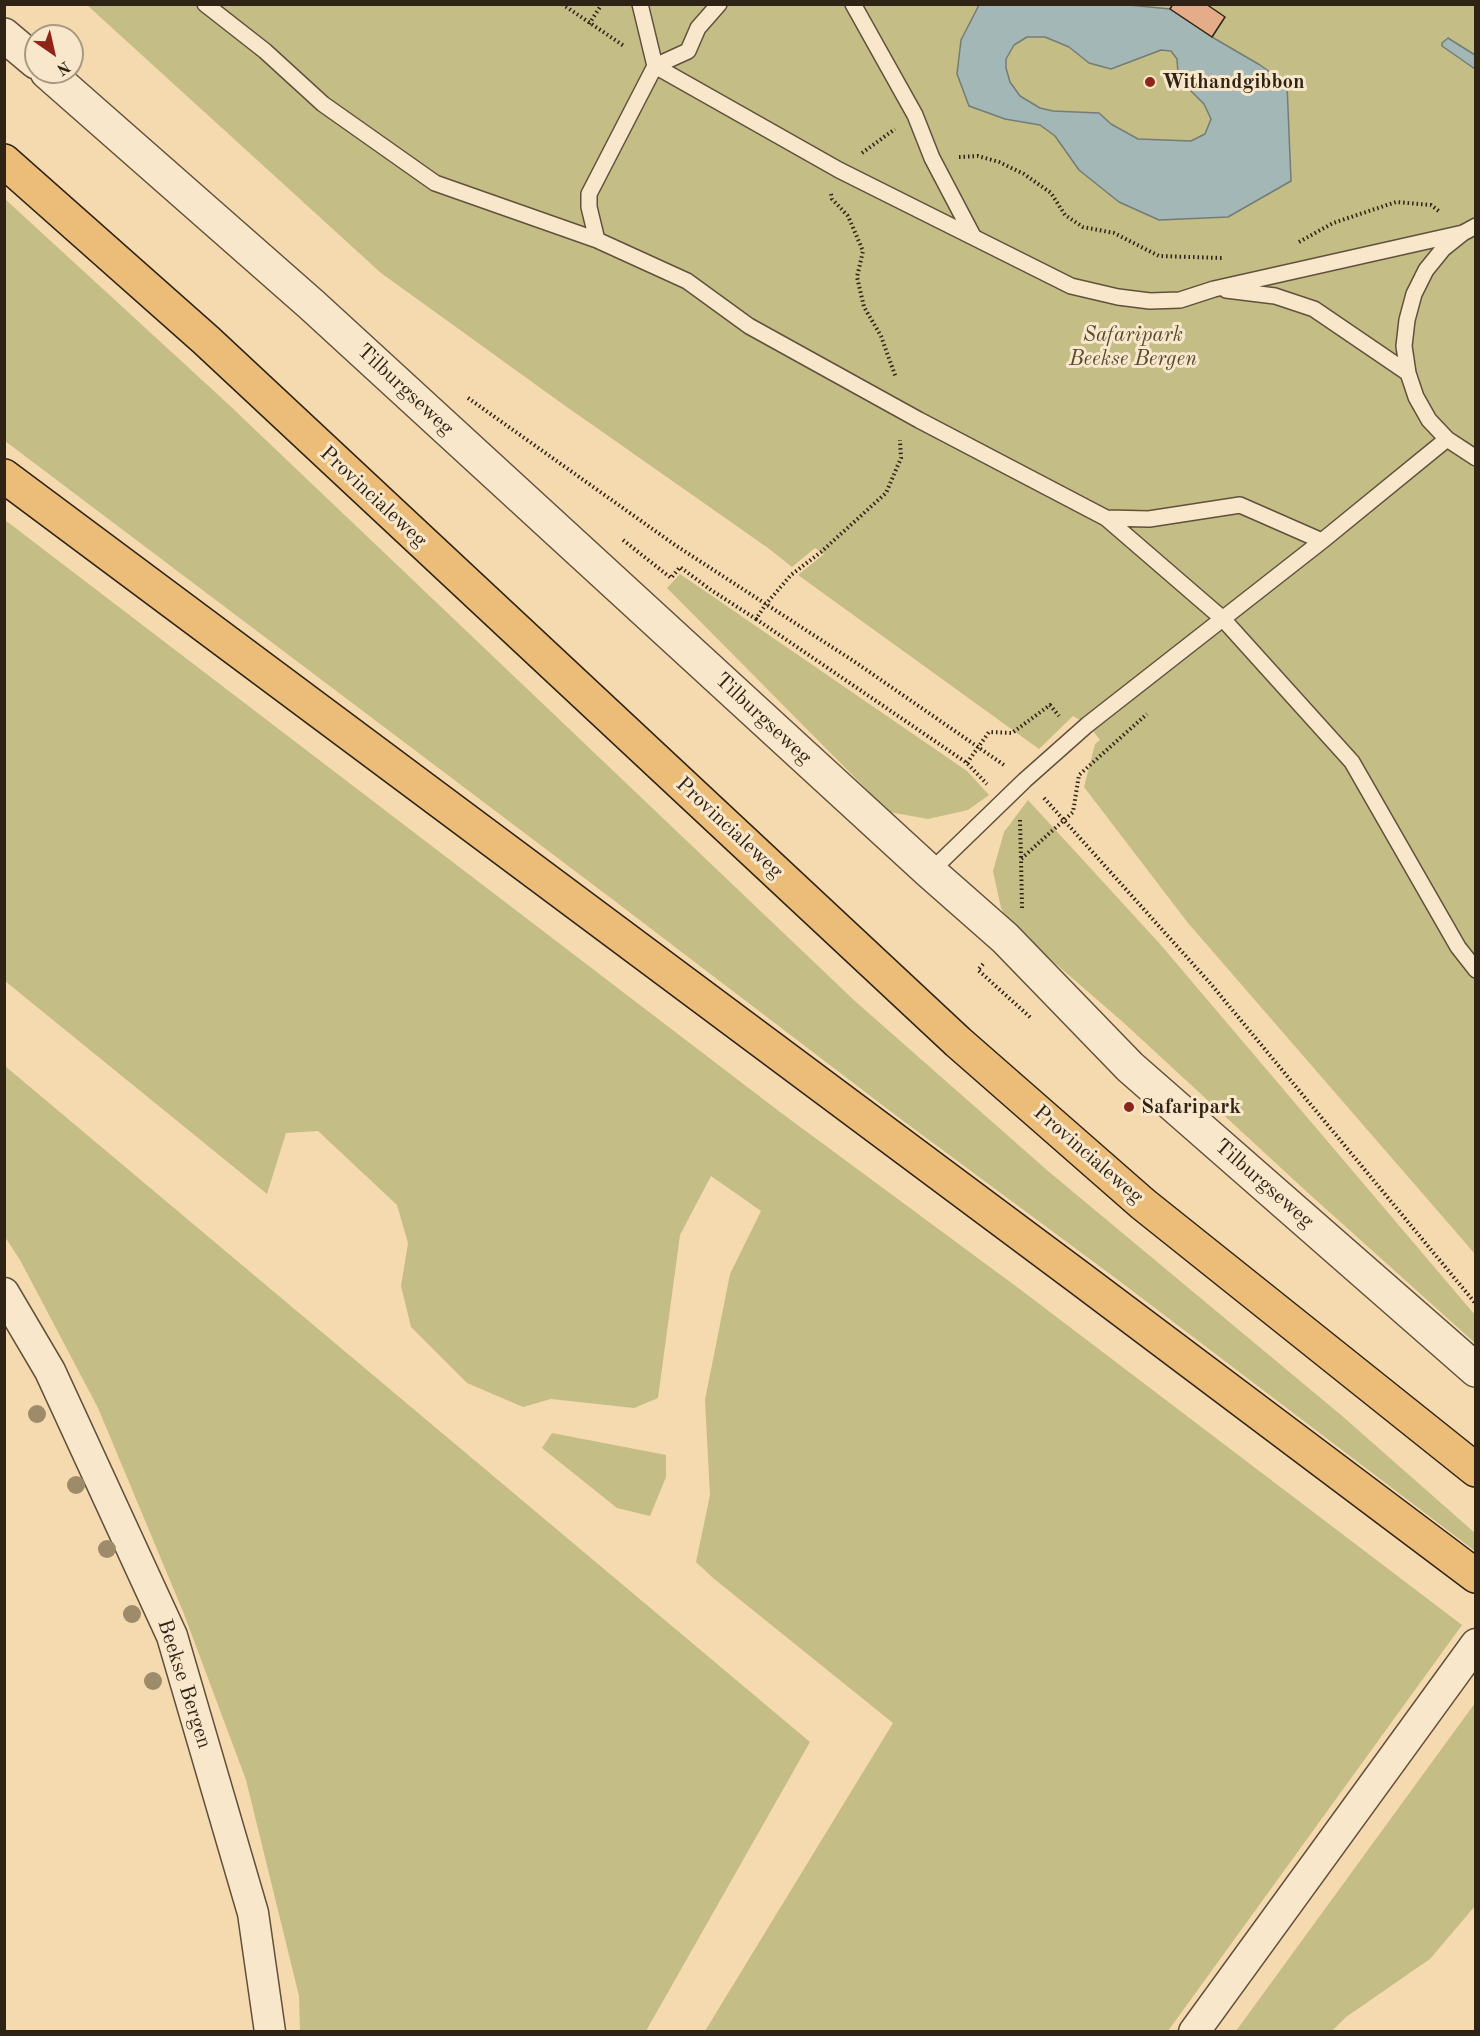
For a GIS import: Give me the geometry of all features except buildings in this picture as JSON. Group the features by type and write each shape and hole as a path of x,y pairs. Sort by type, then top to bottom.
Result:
{"highway":[{"name":"Provincialeweg","path":"4,161 206,340 958,1042 1143,1204 1476,1470"},
{"path":"4,476 1476,1576"}],"street":[{"path":"4,35 24,52"},
{"name":"Tilburgseweg","path":"61,84 312,305 930,872 1005,938 1130,1067 1476,1370"},
{"name":"Beekse Bergen","path":"4,1293 51,1371 172,1636 253,1913 270,2031"},
{"path":"1194,2031 1476,1644"}],"lane":[{"path":"205,4 265,51 323,104 435,183 597,240 687,280 749,327 1106,518 1223,619 1352,762 1458,947 1476,970"},
{"path":"640,4 655,66 839,170 1071,286 1118,297 1150,301 1180,300 1214,289 1469,230"},
{"path":"597,240 589,207 589,194 655,66 688,51 698,28 719,4"},
{"path":"852,4 915,115 932,158 974,236"},
{"path":"1469,230 1443,249 1426,270 1414,294 1407,320 1404,346 1408,372 1416,397 1429,420 1447,439 1476,458"},
{"path":"1214,289 1275,296 1314,309 1408,372"},
{"path":"930,872 1024,780 1076,735 1447,439"},
{"path":"1106,518 1149,519 1240,505 1322,541"}],"path":[{"path":"562,4 655,66"},
{"path":"590,24 602,4"},
{"path":"1451,4 1462,4"},
{"path":"932,158 978,156 999,162 1024,174 1051,193 1065,215 1083,227 1114,233 1159,256 1231,258"},
{"path":"1295,244 1333,223 1396,202 1431,205 1469,230"},
{"name":"Tilburgseweg","path":"462,394 675,545 855,662 1024,780 1065,820 1210,983 1476,1304"},
{"path":"621,538 671,578 680,567 967,763 1020,819 1023,915 978,970 1031,1018"},
{"path":"756,619 766,604"},
{"path":"967,763 989,732 1012,733 1050,705 1097,759"},
{"path":"1022,860 1073,812 1079,774 1151,711"}],"green space":[{"name":"Safaripark Beekse Bergen","path":"87,5 1475,5 1475,1254 1188,923 1084,787 1095,744 1100,740 1088,725 1073,716 1039,749 798,575 824,554 815,548 792,567 381,273"},
{"path":"5,199 227,403 856,1002 1048,1171 1341,1415 1475,1533 1475,1551 5,441"},
{"path":"5,520 780,1112 1021,1290 1462,1625 1168,2031 705,2031 893,1723 696,1562 710,1495 705,1400 730,1274 761,1211 711,1176 680,1235 658,1398 634,1408 551,1399 523,1407 467,1383 411,1327 401,1286 408,1243 397,1205 318,1131 286,1133 267,1194 5,981"},
{"path":"680,574 967,771 989,795 968,810 928,819 889,812 667,588"},
{"path":"1028,800 1160,944 1475,1315 1475,1343 1125,1024 1010,924 1001,908 993,871 1004,832"},
{"path":"5,1066 810,1742 646,2031 300,2031 299,1996 246,1780 184,1614 98,1408 20,1260 5,1237"},
{"path":"552,1433 666,1455 666,1477 650,1516 617,1508 542,1448"},
{"path":"1475,1703 1475,1906 1430,1959 1346,2017 1332,2031 1236,2031"}],"shaded area":[{"path":"979,5 1129,5 1170,9 1287,84 1291,181 1228,217 1159,220 1119,202 1079,170 1055,136 1040,125 1005,119 969,106 957,74 961,40","holes":["1027,37 1045,37 1069,47 1089,63 1111,69 1161,50 1171,51 1177,59 1178,73 1204,104 1211,119 1205,134 1191,141 1138,139 1111,124 1099,113 1053,111 1040,108 1020,96 1010,82 1006,59 1014,45"]},
{"path":"1448,38 1475,55 1475,69 1442,46"}],"place":[{"name":"Withandgibbon","path":"1150,82"},
{"name":"Safaripark","path":"1129,1107"}]}
